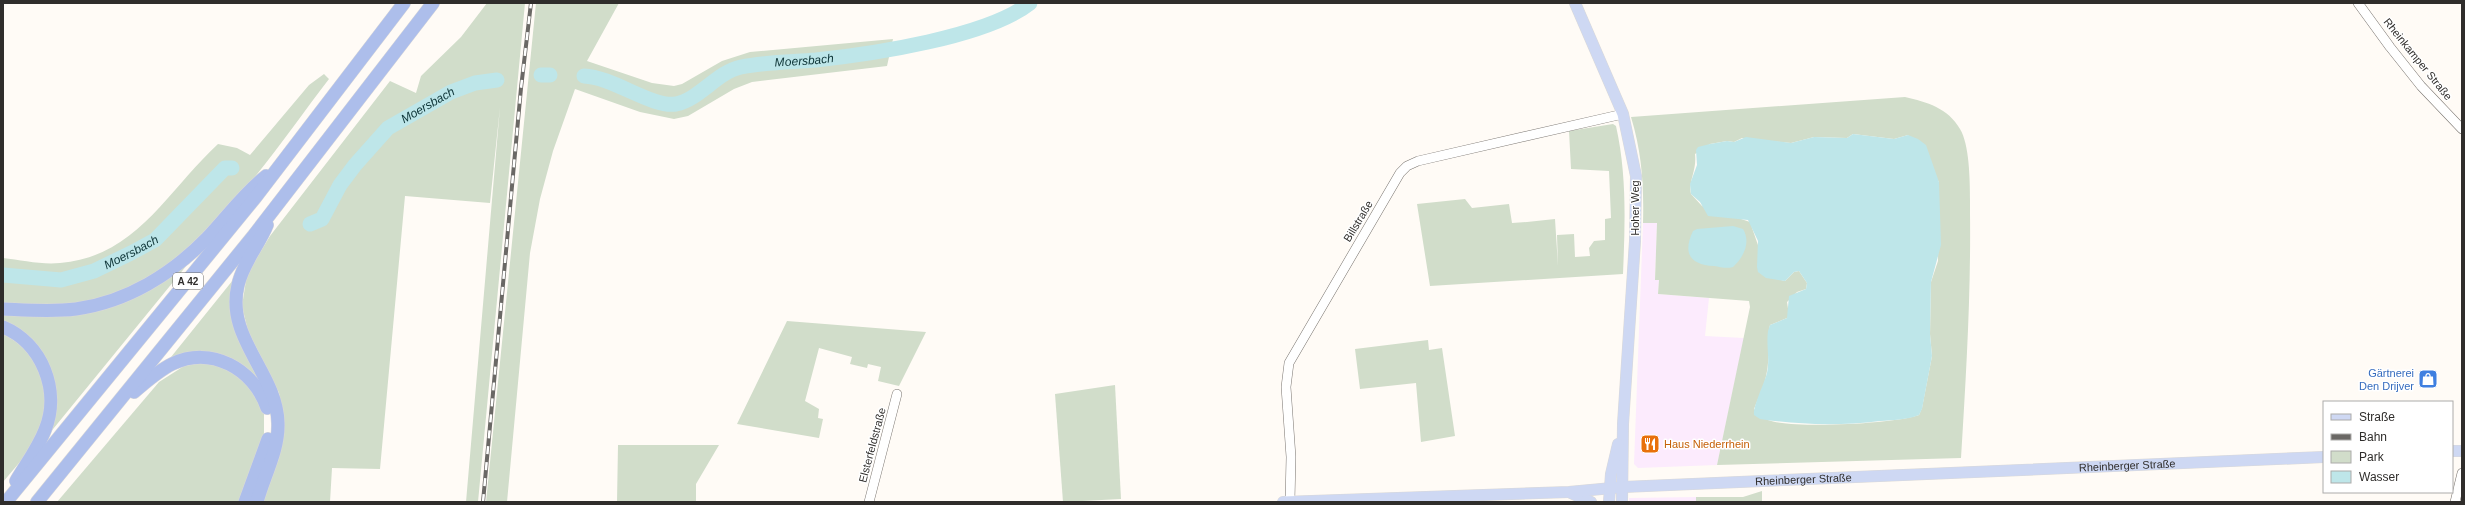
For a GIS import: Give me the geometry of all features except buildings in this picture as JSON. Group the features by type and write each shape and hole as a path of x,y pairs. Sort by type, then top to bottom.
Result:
{"highway":[{"name":"A 42","path":"5,502 280,166 404,3"},
{"name":"A 42","path":"37,502 276,207 433,3"},
{"path":"3,309 39,311 76,309 108,302 139,289 187,258 249,189 280,166"},
{"path":"257,502 275,450 278,422 273,397 239,327 236,298 242,272 260,242 276,207"},
{"path":"3,327 20,336 40,359 50,386 51,402 45,430 5,502"},
{"path":"117,405 166,367 186,359 198,357 223,361 241,370 251,379 264,399 270,425 266,448 245,502"}],"main road":[{"name":"Hoher Weg","path":"1574,3 1623,114 1634,159 1636,193 1623,424 1622,502"},
{"name":"Hoher Weg","path":"1609,502 1609,489 1623,424"},
{"name":"Rheinberger Straße","path":"1283,502 1569,492 1623,487 2323,457"},
{"path":"1569,492 1591,502"}],"street":[{"name":"Rheinkamper Straße","path":"2358,3 2417,80 2462,129"},
{"name":"Billstraße","path":"1290,502 1291,457 1286,387 1289,363 1400,173 1407,166 1418,161 1623,114"},
{"name":"Elsterfeldstraße","path":"869,502 897,394"},
{"path":"2455,502 2462,473"}],"shaded area":[{"path":"1643,223 1657,223 1655,279 1659,280 1658,294 1709,298 1705,336 1744,338 1717,465 1638,468 1634,464"},
{"path":"1696,497 1696,502 1629,502 1629,498"}],"green space":[{"path":"487,3 525,3 478,502 466,502 500,107 490,203 405,196 380,469 332,468 330,502 263,502 279,458 284,423 279,393 248,331 242,306 247,274 270,236 390,81 416,93 421,76 461,37"},
{"path":"536,3 619,3 587,61 652,83 674,86 682,84 722,61 750,52 893,39 887,66 752,82 734,89 688,116 674,119 640,112 575,89 553,151 540,199 530,253 507,502 486,502"},
{"path":"324,74 329,79 255,177 226,211 196,242 163,268 129,289 93,301 48,306 3,304 3,258 39,263 60,263 87,258 110,248 130,235 149,218 218,144 237,148 250,155 309,85"},
{"path":"1905,97 1936,107 1955,122 1964,137 1970,182 1969,305 1961,458 1717,465 1750,307 1749,301 1658,294 1659,280 1655,280 1657,223 1643,223 1642,170 1638,144 1631,117","holes":["1853,134 1894,139 1908,135 1939,182 1938,261 1931,282 1930,334 1932,356 1922,408 1919,415 1889,421 1820,425 1780,423 1768,420 1754,409 1766,376 1770,325 1787,318 1789,315 1787,302 1797,292 1806,289 1807,283 1799,271 1794,272 1785,281 1769,277 1750,222 1702,206 1691,194 1690,189 1695,166 1695,154 1710,144 1727,141 1734,142 1742,138 1791,143 1814,137 1847,138"]},
{"path":"1613,124 1616,126 1620,144 1624,181 1625,218 1623,274 1430,286 1417,204 1465,199 1472,208 1509,204 1512,223 1555,219 1558,266 1557,235 1574,234 1575,257 1590,256 1589,248 1594,241 1605,240 1605,219 1611,218 1609,171 1571,169 1569,131"},
{"path":"187,265 49,434 51,370 3,324 3,313 138,294"},
{"path":"237,275 234,303 267,389 236,362 167,362"},
{"path":"787,321 926,332 899,386 878,381 881,367 868,364 867,368 850,364 852,357 819,348 805,401 819,409 818,418 823,419 819,438 737,424"},
{"path":"3,333 22,346 32,356 41,375 44,386 46,409 41,431 36,441 3,482"},
{"path":"1428,340 1429,350 1442,348 1455,436 1421,442 1416,383 1360,389 1355,349"},
{"path":"208,362 239,375 260,401 264,414 264,438 242,502 57,502 159,382 184,366"},
{"path":"1115,385 1121,499 1063,502 1055,394"},
{"path":"618,445 719,445 696,484 696,502 617,502"},
{"path":"1762,491 1762,502 1696,502 1696,497 1743,497"}],"water":[{"path":"1853,134 1894,139 1908,135 1918,139 1926,145 1939,182 1941,245 1931,282 1930,334 1932,356 1922,409 1919,415 1909,418 1850,424 1805,424 1760,419 1754,415 1754,411 1767,373 1768,331 1770,325 1787,318 1789,296 1806,289 1807,283 1799,271 1794,272 1785,281 1766,278 1758,272 1758,241 1748,220 1708,216 1700,202 1691,194 1690,184 1697,165 1696,150 1698,147 1727,141 1734,142 1746,137 1791,143 1814,137 1847,138"},
{"path":"1733,226 1743,229 1746,244 1743,254 1733,267 1726,268 1706,265 1694,261 1689,252 1688,246 1693,231 1697,229"}],"waterway":[{"name":"Moersbach","path":"584,76 607,81 656,101 666,104 676,104 693,97 724,74 741,67 840,57 928,42 986,25 1011,15 1030,3"},
{"name":"Moersbach","path":"541,75 550,75"},
{"name":"Moersbach","path":"310,224 322,219 340,185 355,165 388,128 451,92 475,83 497,80"},
{"name":"Moersbach","path":"3,275 61,280 94,271 155,240 225,168 232,168"}],"railway":[{"path":"483,502 521,88 531,3"}],"place":[{"name":"Gärtnerei Den Drijver","path":"2428,379"},
{"name":"Haus Niederrhein","path":"1650,444"}]}
